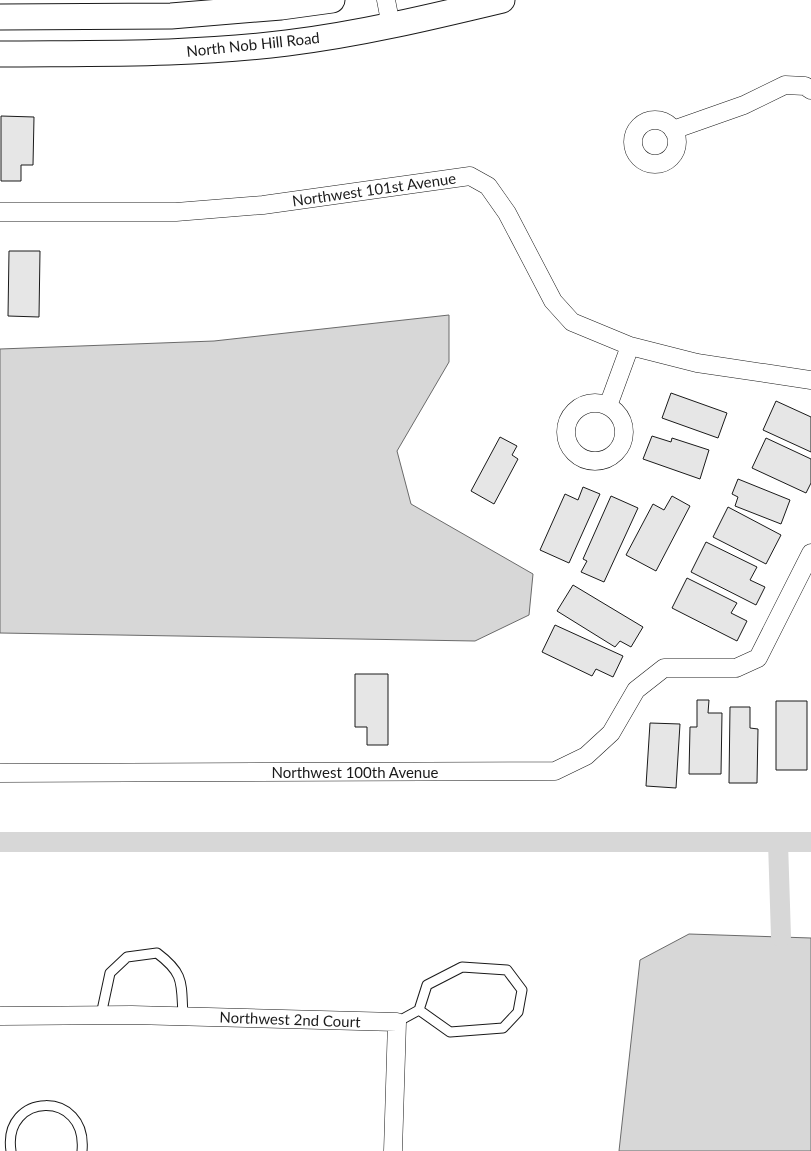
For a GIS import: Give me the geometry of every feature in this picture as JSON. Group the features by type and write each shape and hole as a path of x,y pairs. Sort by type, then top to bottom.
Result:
{"main road":[{"path":"0,17 171,16 282,7 332,0"},
{"name":"North Nob Hill Road","path":"0,54 174,52 287,43 391,26 502,0"}],"street":[{"path":"386,0 391,26"},
{"path":"673,130 744,105 785,85 805,86 811,90"},
{"name":"Northwest 101st Avenue","path":"0,212 176,212 263,205 470,176 488,186 507,213 554,300 572,322 630,346 697,363 811,380"},
{"path":"608,406 630,346"},
{"name":"Northwest 100th Avenue","path":"0,773 556,771 586,756 611,733 636,690 664,668 736,668 758,658 811,553"},
{"name":"Northwest 2nd Court","path":"0,1016 183,1016 397,1022"},
{"path":"393,1151 397,1022"}],"lane":[{"path":"101,1015 110,973 127,957 157,953 171,963 181,978 183,1016"},
{"path":"397,1022 419,1010 427,986 462,967 507,970 522,990 518,1012 503,1028 450,1032 419,1010"},
{"path":"11,1151 10,1138 13,1126 20,1116 29,1109 53,1105 64,1109 77,1122 83,1139 82,1151"}],"shaded area":[{"path":"449,315 449,362 397,451 411,504 533,574 529,615 475,641 0,633 0,349 214,341"},
{"path":"689,934 811,938 811,1151 619,1151 640,960"}],"building":[{"path":"1,116 34,117 33,165 21,165 21,181 1,181"},
{"path":"9,251 40,251 39,317 8,316"},
{"path":"671,393 727,413 718,438 662,418"},
{"path":"776,401 811,417 811,452 763,430"},
{"path":"652,436 671,442 672,438 709,450 700,479 643,459"},
{"path":"500,437 517,446 512,455 518,459 494,504 471,491"},
{"path":"766,438 811,459 811,483 806,493 752,468"},
{"path":"738,479 790,500 781,524 735,506 738,497 732,494"},
{"path":"583,487 600,494 569,563 540,550 565,494 578,500"},
{"path":"611,496 638,508 604,582 581,572 587,561 583,559"},
{"path":"672,496 690,506 656,571 626,555 653,504 664,510"},
{"path":"728,507 781,535 766,564 713,537"},
{"path":"706,542 757,567 750,580 765,587 756,605 691,572"},
{"path":"687,578 737,603 731,613 747,621 737,641 672,608"},
{"path":"573,585 643,627 631,647 620,641 615,647 557,611"},
{"path":"555,625 623,656 613,677 596,669 592,676 542,652"},
{"path":"355,674 388,674 388,745 367,745 367,727 355,727"},
{"path":"697,700 709,700 708,713 722,713 721,774 689,774 690,727 697,727"},
{"path":"776,701 807,701 807,770 776,770"},
{"path":"730,707 750,707 750,728 758,729 757,783 729,783"},
{"path":"650,723 680,724 676,788 646,786"}],"waterway":[{"path":"0,842 811,842"},
{"path":"778,842 781,937"}]}
